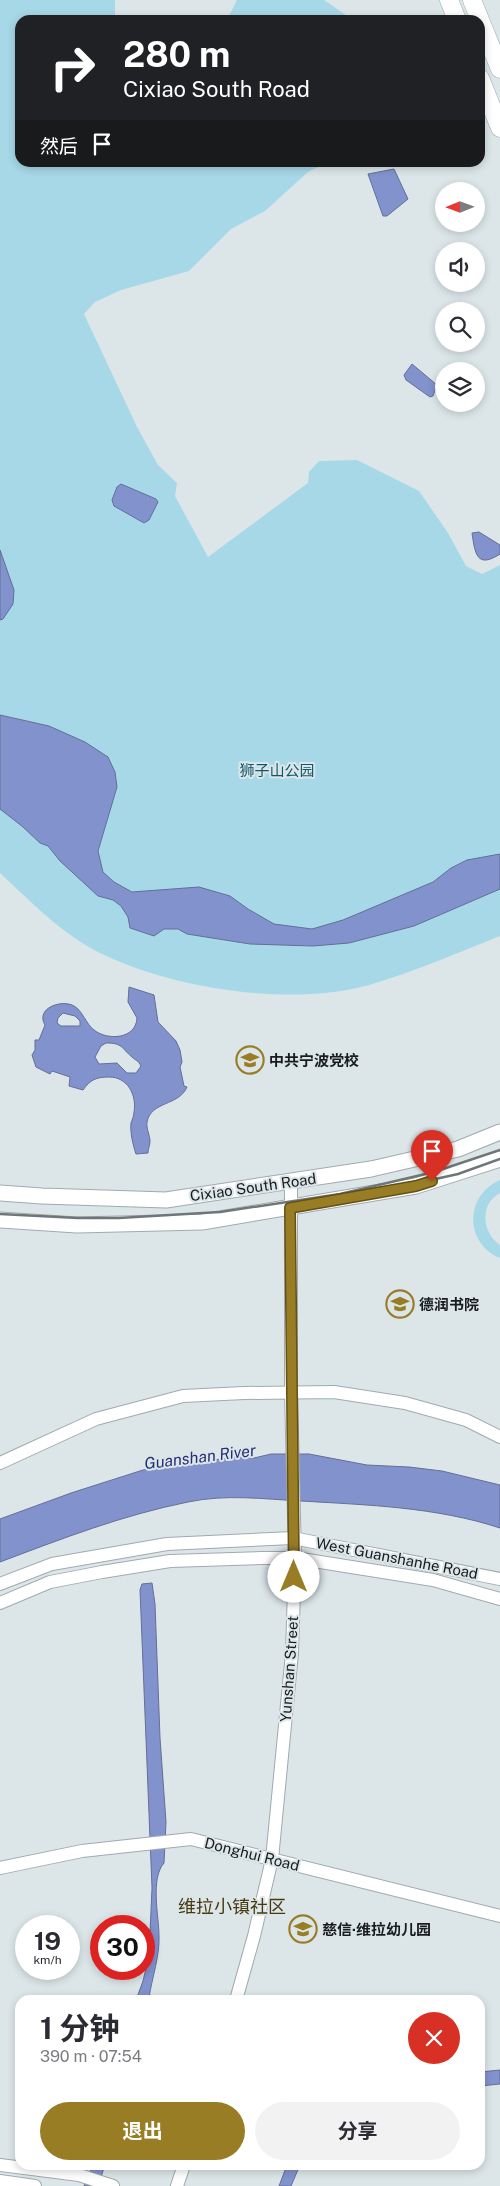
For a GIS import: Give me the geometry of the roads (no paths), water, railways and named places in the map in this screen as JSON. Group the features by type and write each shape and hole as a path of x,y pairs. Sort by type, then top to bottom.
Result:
{"highway":[{"path":"449,0 455,15"},
{"path":"472,0 478,15"},
{"path":"485,32 500,69"},
{"path":"485,90 500,128"}],"main road":[{"name":"Cixiao South Road","path":"0,1193 166,1200 371,1169 458,1148 500,1132"},
{"name":"Cixiao South Road","path":"0,1220 76,1225 202,1222 416,1186 500,1159"}],"street":[{"name":"Yunshan Street","path":"237,1995 254,1936 272,1859 292,1653 295,1558 293,1538 291,1392 290,1182"},
{"path":"0,1463 96,1419 183,1396 334,1392 405,1403 466,1420 500,1436"},
{"name":"West Guanshanhe Road","path":"0,1584 52,1564 166,1544 293,1538 500,1579"},
{"name":"West Guanshanhe Road","path":"0,1603 50,1582 170,1561 295,1558 433,1580 500,1599"},
{"name":"Donghui Road","path":"0,1868 82,1851 191,1839 500,1916"},
{"path":"0,2165 15,2167"},
{"path":"36,2170 79,2176 112,2186"},
{"path":"177,2186 182,2170"},
{"path":"0,2181 35,2186"}],"water":[{"path":"394,169 408,199 387,216 383,216 368,174"},
{"path":"412,364 435,383 433,396 430,397 406,380 404,375"},
{"path":"121,484 156,499 158,502 149,520 144,523 114,506 112,500 117,487"},
{"path":"479,532 500,545 500,554 486,560 478,557 472,533"},
{"path":"0,550 14,590 13,604 3,619 0,620"},
{"path":"0,715 49,726 85,742 108,757 115,772 117,787 98,851 103,872 114,882 132,892 199,887 230,896 274,924 312,929 343,920 433,882 451,868 467,860 500,854 500,889 414,926 349,943 313,946 250,944 187,934 178,929 164,929 154,936 130,928 128,917 121,906 113,900 98,896 60,861 48,846 40,843 0,809"},
{"path":"129,987 154,995 158,1022 176,1041 180,1050 182,1062 180,1067 184,1086 187,1087 178,1098 154,1110 150,1115 147,1122 150,1141 148,1153 136,1154 131,1131 135,1105 132,1093 126,1083 115,1078 104,1077 97,1078 83,1090 69,1086 70,1077 52,1071 50,1074 36,1067 32,1055 35,1050 35,1040 39,1040 45,1025 44,1014 51,1006 69,1004 74,1006 94,1030 100,1034 113,1037 127,1034 135,1025 137,1018 128,1002","holes":["63,1013 75,1016 80,1021 80,1026 61,1026 57,1023 58,1018","106,1043 119,1045 138,1062 141,1066 136,1073 127,1073 117,1063 99,1064 95,1057 101,1046"]},
{"path":"271,1454 309,1454 367,1465 442,1471 500,1485 500,1528 451,1515 402,1508 259,1498 216,1498 164,1507 92,1528 0,1562 0,1519 71,1493 143,1470 235,1457 254,1458"},
{"path":"152,1583 155,1604 160,1738 166,1822 164,1863 157,1878 156,1888 159,1943 155,1969 155,1915 151,1915 152,1888 140,1590 142,1584"},
{"path":"153,1980 150,1995 138,1995 143,1981"},
{"path":"500,2070 500,2084 485,2086 485,2072"},
{"path":"91,2170 103,2170 98,2186 84,2186"},
{"path":"285,2170 298,2170 291,2186 279,2186"}],"railway":[{"path":"0,1214 119,1218 220,1212 340,1194 434,1172 500,1150"},
{"path":"431,1180 458,1174 500,1159"}],"place":[{"name":"中共宁波党校","path":"250,1060"},
{"name":"德润书院","path":"400,1304"},
{"name":"慈信·维拉幼儿园","path":"303,1929"}],"district":[{"name":"维拉小镇社区","path":"232,1906"}],"park label":[{"name":"狮子山公园","path":"277,770"}],"water label":[{"name":"Guanshan River","path":"200,1457"}]}
